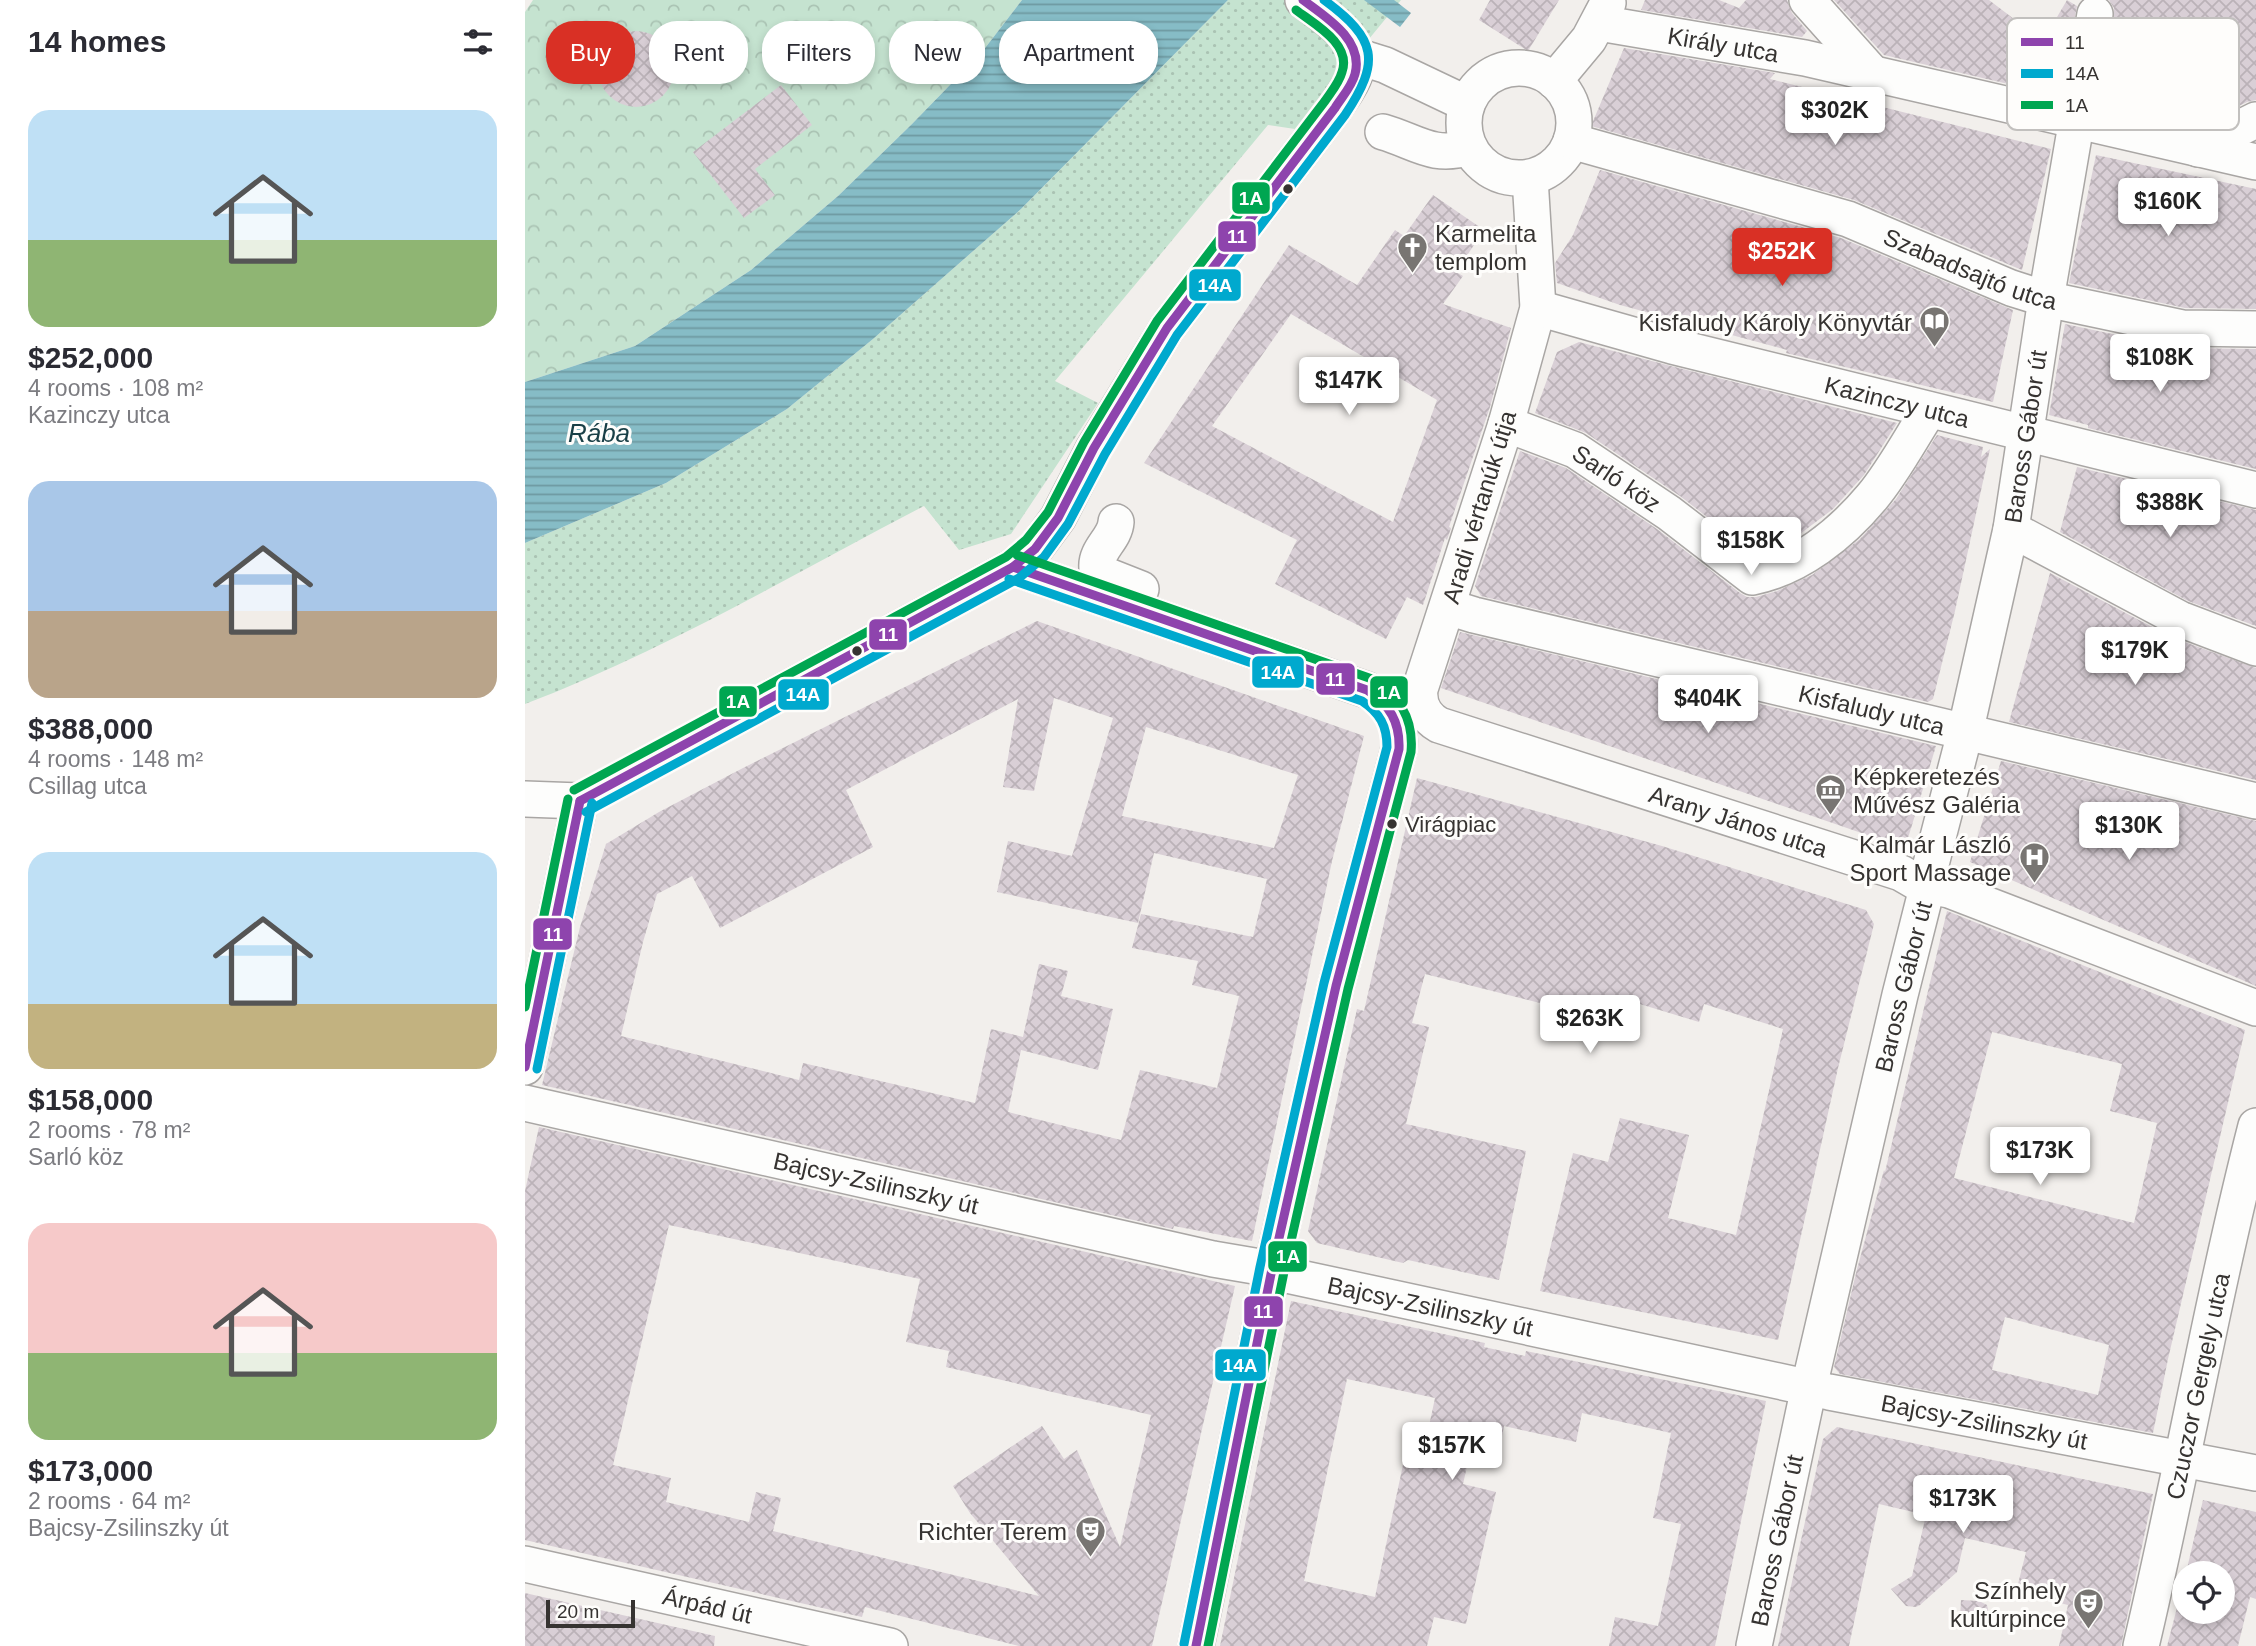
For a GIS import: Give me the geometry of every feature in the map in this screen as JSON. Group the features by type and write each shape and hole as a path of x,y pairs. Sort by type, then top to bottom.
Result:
{"street":[{"path":"525,799 580,801 1013,567 1035,549 1058,518 1094,448 1167,328 1353,79 1357,68 1356,56 1346,36 1306,2"},
{"path":"1805,58 1826,7"},
{"path":"1826,7 1874,75"},
{"path":"1553,81 1577,55 1604,11"},
{"name":"Király utca","path":"1604,11 2007,106"},
{"name":"Baross Gábor út","path":"2094,18 2095,14"},
{"path":"1356,56 1473,88"},
{"path":"1513,68 1530,69 1553,81 1566,95 1574,122 1571,141 1556,164 1548,171 1530,178 1511,178 1493,173 1479,161 1469,147 1464,130 1473,88 1496,73 1513,68"},
{"path":"2239,128 2256,120"},
{"name":"Baross Gábor út","path":"1754,1646 1809,1387 1900,995 1928,884 1933,878 1930,868 1965,733 2011,529 2074,130"},
{"name":"Király utca","path":"2111,130 2256,162"},
{"path":"2198,149 2236,130"},
{"path":"1383,132 1399,136 1413,145 1441,152 1469,147"},
{"name":"Szabadsajtó utca","path":"1571,141 1848,219 2011,288 2046,299 2183,328 2256,329"},
{"name":"Aradi vértanúk útja","path":"1196,1646 1272,1269 1336,986 1399,749 1400,730 1412,706 1448,607 1506,424 1538,308 1530,178"},
{"name":"Kazinczy utca","path":"1538,308 1672,346 2256,490"},
{"name":"Sarló köz","path":"1506,424 1575,450 1669,513 1752,577 1768,574 1823,546 1873,497 1929,410"},
{"path":"1116,522 1116,528 1098,556 1096,562 1099,572 1412,706"},
{"path":"2011,529 2180,619 2256,648"},
{"path":"1013,567 1367,690 1381,698 1412,706"},
{"name":"Kisfaludy utca","path":"1448,607 2256,801"},
{"name":"Arany János utca","path":"1412,706 1439,725 1901,873 1920,884 1949,890 2256,1008"},
{"path":"525,1067 580,801"},
{"name":"Bajcsy-Zsilinszky út","path":"525,1103 1200,1256 1272,1269 1291,1276 1809,1387 2256,1473"},
{"name":"Czuczor Gergely utca","path":"2141,1646 2170,1523 2229,1229 2256,1126"},
{"name":"Árpád út","path":"525,1564 890,1646"}],"green space":[{"path":"533,0 1022,0 1006,21 999,21 999,30 985,48 985,21 889,21 889,84 951,84 912,124 838,196 751,270 635,346 525,382 525,12"},
{"path":"1228,0 1401,0 1295,129 1268,125 1055,381 1098,403 1011,534 959,550 924,506 678,636 525,704 525,543 666,483 787,409 873,339 1021,209 1145,84 1158,84 1158,71"}],"water":[{"name":"Rába","path":"1022,0 1228,0 1158,71 1158,21 1006,21"},
{"path":"1364,0 1394,0 1411,13 1400,27"},
{"name":"Rába","path":"999,30 999,84 1145,84 1021,209 873,339 787,409 666,483 525,543 525,382 635,346 751,270 838,196 951,84 985,84 985,48"}],"building":[{"path":"1490,0 1559,0 1528,51 1479,20"},
{"path":"1645,0 1719,0 1739,8 1746,0 1787,0 1792,13 1807,31 1802,37 1641,10"},
{"path":"1834,0 1989,0 2013,18 2007,18 2007,84 1884,55"},
{"path":"2067,0 2077,6 2075,18 2056,18"},
{"path":"2109,0 2256,0 2256,100 2239,106 2239,18 2113,18 2114,8"},
{"path":"635,31 649,34 649,84 670,84 663,96 650,104 636,107 622,104 609,96 602,84 635,84"},
{"path":"1624,48 1775,73 1770,79 2051,149 2022,270 1854,200 1591,126"},
{"path":"781,85 812,125 755,169 775,195 744,218 693,152"},
{"path":"2096,155 2256,189 2256,309 2185,308 2069,283"},
{"path":"1600,170 1841,238 2013,310 1993,402 1786,353 1787,350 1620,305 1557,283 1555,263 1573,235"},
{"path":"1433,195 1484,230 1456,272 1463,276 1443,304 1511,328 1490,407 1423,605 1407,597 1386,639 1275,584 1297,540 1144,463 1289,245 1357,285 1395,230 1404,236","holes":["1291,314 1437,400 1393,522 1212,426"]},
{"path":"2065,324 2179,348 2256,349 2256,469 2088,428 2088,425 2049,415"},
{"path":"1579,342 1897,423 1864,475 1833,509 1792,540 1756,555 1680,496 1586,433 1535,413 1557,352"},
{"path":"1937,435 1983,447 1981,457 1990,449 1955,611 1933,699 1928,702 1481,596 1475,586 1520,451 1566,468 1657,529 1740,593 1747,597 1756,597 1812,575 1860,539 1896,499"},
{"path":"2077,467 2256,510 2256,626 2188,601 2060,532"},
{"path":"2050,573 2171,637 2256,668 2256,780 2009,722"},
{"path":"1037,621 1364,736 1332,861 1252,1241 1174,1226 1173,1229 542,1085 580,927 606,844 659,812","holes":["1054,698 1113,718 1072,856 1008,841 997,892 1138,923 1154,853 1267,879 1253,937 1141,914 1132,948 1198,961 1192,985 1239,996 1217,1088 1140,1070 1121,1140 1008,1112 1021,1050 1098,1070 1113,1009 1061,996 1068,971 1039,964 1023,1037 991,1029 975,1103 803,1063 799,1080 621,1036 657,894 692,876 720,928 873,847 846,790 1018,699 1003,787 1034,791","1146,727 1298,775 1274,848 1122,816"]},
{"path":"1460,632 1936,746 1905,848 1441,688"},
{"path":"2001,761 2256,821 2256,986 1970,862"},
{"path":"1417,778 1662,846 1866,910 1874,924 1838,1068 1778,1340 1540,1291 1573,1153 1608,1162 1620,1118 1689,1135 1668,1218 1736,1235 1783,1029 1704,1004 1699,1022 1620,998 1612,1021 1425,974 1412,1023 1429,1027 1406,1124 1526,1151 1499,1280 1408,1260 1403,1263 1317,1243 1308,1231 1357,1009 1364,1011"},
{"path":"1947,911 2245,1030 2153,1433 1840,1374 1834,1367 1856,1273 1884,1170 1885,1172","holes":["1992,1032 2122,1064 2110,1111 2157,1123 2134,1223 1954,1178","2005,1317 2109,1345 2098,1395 1992,1370"]},
{"path":"539,1127 1235,1286 1152,1646 1019,1646 865,1607 862,1617 525,1540 525,1191","holes":["669,1225 920,1279 906,1342 949,1351 946,1367 1151,1415 1120,1547 1077,1450 1064,1459 1042,1426 953,1486 970,1513 1039,1596 773,1531 781,1498 756,1492 749,1522 666,1502 671,1478 613,1465"]},
{"path":"1291,1301 1485,1343 1484,1347 1525,1356 1526,1351 1766,1401 1715,1646 1609,1646 1615,1617 1658,1626 1681,1524 1653,1518 1671,1433 1582,1413 1576,1442 1504,1426 1501,1442 1474,1436 1463,1484 1496,1492 1466,1624 1434,1617 1427,1646 1220,1646","holes":["1347,1379 1435,1398 1425,1445 1408,1441 1375,1597 1304,1581"]},
{"path":"1837,1427 2153,1494 2121,1646 2059,1646 2068,1605 2016,1592 2026,1552 1965,1538 1957,1572 1920,1605 1906,1606 1891,1589 1912,1576 1926,1515 1879,1504 1849,1646 1778,1646 1823,1439"},
{"path":"2203,1500 2256,1512 2256,1599 2250,1597 2238,1646 2167,1646 2173,1624 2235,1624 2235,1561 2189,1561"},
{"path":"525,1593 715,1636 714,1646 525,1646"},
{"path":"1961,1600 1979,1601 1987,1605 1987,1624 1979,1629 1965,1626 1960,1618"}],"transit line":[{"name":"11","path":"580,801 1013,567 1035,549 1058,518 1094,448 1167,328 1352,83 1356,62 1349,40 1332,22 1303,0"},
{"name":"14A","path":"586,812 1019,578 1044,557 1068,524 1105,454 1177,335 1357,96 1368,65 1368,52 1355,27 1324,0"},
{"name":"1A","path":"574,790 1006,557 1026,540 1048,512 1084,442 1157,321 1339,80 1344,62 1342,52 1321,28 1296,10"},
{"name":"1A","path":"1017,555 1372,679 1397,701 1410,729 1411,752 1348,989 1284,1272 1208,1646"},
{"name":"11","path":"1013,567 1367,690 1387,708 1398,730 1399,749 1336,986 1272,1269 1196,1646"},
{"name":"14A","path":"1009,579 1362,701 1378,715 1386,733 1387,747 1324,983 1260,1267 1184,1644"},
{"name":"1A","path":"525,1007 568,799"},
{"name":"11","path":"525,1067 580,801"},
{"name":"14A","path":"537,1069 592,803"}],"place":[{"name":"Karmelita templom","path":"1412,274"},
{"name":"Kisfaludy Károly Könyvtár","path":"1935,349"},
{"name":"Képkeretezés Művész Galéria","path":"1830,817"},
{"name":"Virágpiac","path":"1392,824"},
{"name":"Kalmár László Sport Massage","path":"2034,885"},
{"name":"Richter Terem","path":"1090,1558"},
{"name":"Színhely kultúrpince","path":"2089,1631"}]}
